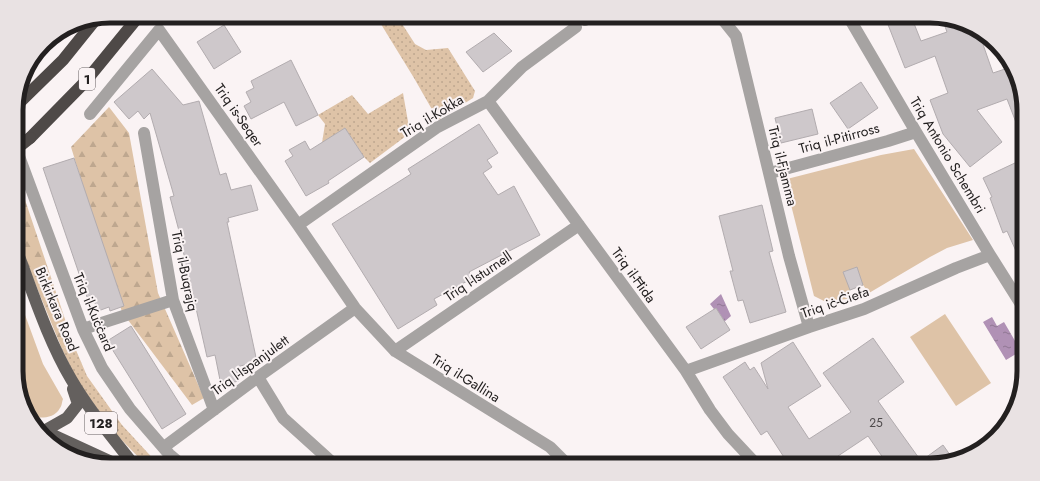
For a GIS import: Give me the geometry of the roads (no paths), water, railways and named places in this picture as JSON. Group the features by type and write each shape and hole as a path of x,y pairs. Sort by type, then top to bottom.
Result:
{"highway":[{"name":"1","path":"23,144 85,82 133,23"},
{"path":"24,98 63,60 91,26"}],"main road":[{"name":"Birkirkara Road","path":"23,269 51,340 71,379 100,422 128,458"},
{"name":"Birkirkara Road","path":"45,429 67,418 78,404 71,379"},
{"name":"Birkirkara Road","path":"51,436 101,457"}],"street":[{"name":"Triq il-Kokka","path":"298,225 436,128 488,102 522,67 581,23"},
{"name":"Triq il-Fjamma","path":"726,23 736,36 789,256 809,327"},
{"name":"Triq Antonio Schembri","path":"852,23 916,132 1017,297"},
{"name":"Triq is-Seqer","path":"90,114 159,30 298,225 355,308"},
{"name":"Triq il-Ħida","path":"488,102 686,371 710,410 728,434 750,458"},
{"name":"Triq il-Pitirross","path":"770,173 916,132"},
{"name":"Triq il-Buqrajq","path":"144,133 173,300 214,410"},
{"name":"Triq il-Kuċċard","path":"23,168 83,330 102,368 130,409 175,458"},
{"name":"Triq l-Isturnell","path":"395,351 579,225"},
{"name":"Triq iċ-Ċiefa","path":"686,371 864,309 956,268 990,255"},
{"path":"83,330 173,300"},
{"name":"Triq il-Gallina","path":"355,308 395,351 550,447 561,458"},
{"name":"Triq l-Ispanjulett","path":"164,447 258,377 355,308"},
{"path":"258,377 283,418 327,458"}],"water":[{"path":"721,294 731,316 724,322 710,304"},
{"path":"992,317 997,326 1004,322 1017,344 1017,353 1006,360 983,322"}]}
